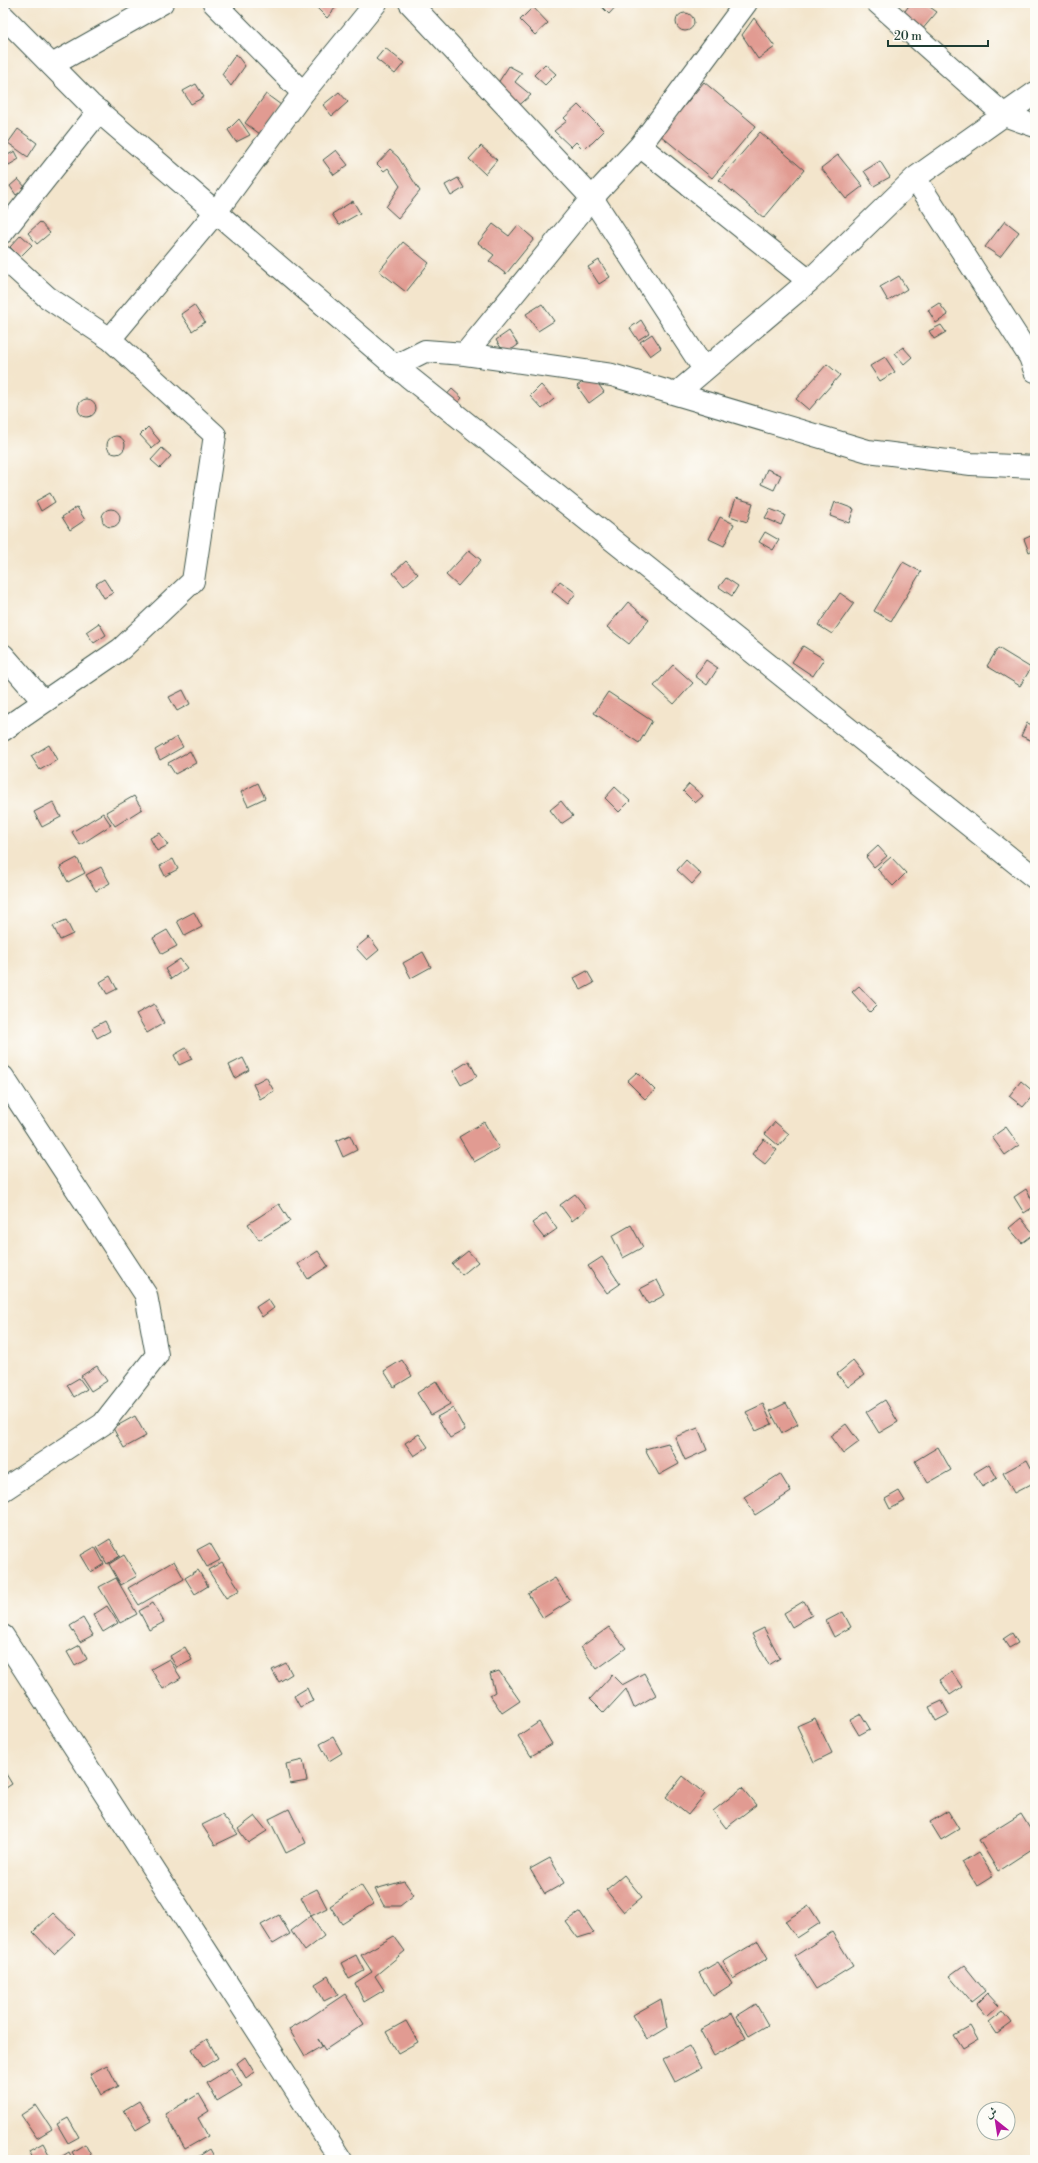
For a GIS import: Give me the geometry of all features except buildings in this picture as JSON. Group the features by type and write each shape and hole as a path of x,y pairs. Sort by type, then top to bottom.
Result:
{"street":[{"path":"52,65 162,3"},
{"path":"214,3 303,93"},
{"path":"110,339 216,212 303,93 376,3"},
{"path":"410,3 592,198 704,369"},
{"path":"465,354 592,198 640,146 746,3"},
{"path":"878,3 1004,115 1035,126"},
{"path":"3,16 99,111 395,366 1035,878"},
{"path":"676,394 809,281 915,178 1035,93"},
{"path":"3,232 99,111"},
{"path":"640,146 809,281"},
{"path":"915,178 1030,357 1035,371"},
{"path":"3,257 47,297 110,339 215,435 193,581 121,648 3,730"},
{"path":"395,366 425,352 465,354 612,375 868,451 971,464 1035,467"},
{"path":"3,655 44,702"},
{"path":"3,1077 146,1295 157,1356 103,1424 3,1490"},
{"path":"3,1636 341,2160"}]}
